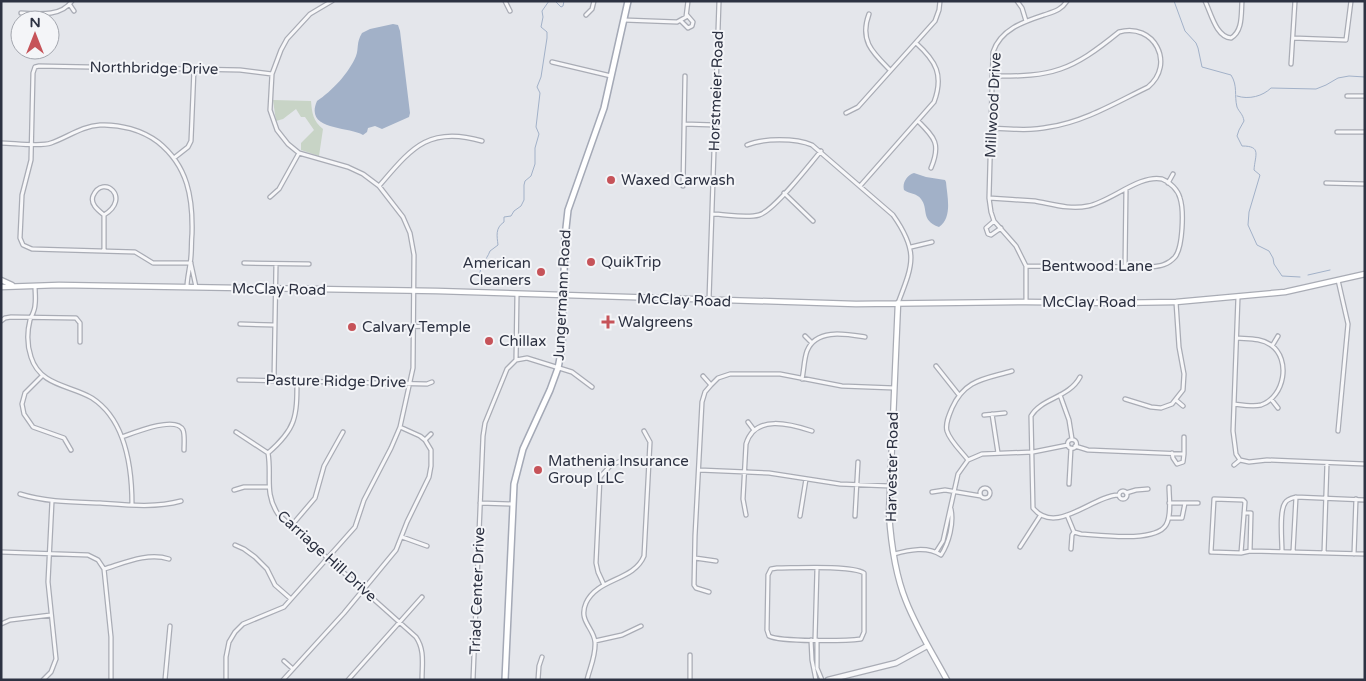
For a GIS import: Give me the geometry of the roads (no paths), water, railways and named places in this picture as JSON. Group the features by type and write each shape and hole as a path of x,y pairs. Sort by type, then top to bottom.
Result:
{"main road":[{"name":"Jungermann Road","path":"505,680 514,484 520,455 558,368 562,348 565,236 568,210 600,121 628,1"},
{"name":"McClay Road","path":"1,287 35,285 414,291 856,304 1176,302 1285,292 1365,274"},
{"path":"1,280 13,286"},
{"name":"Harvester Road","path":"898,303 889,514 894,554 905,599 927,646 947,680"}],"street":[{"path":"226,680 226,657 229,642 235,632 243,624 284,606 355,527 364,500 400,427 411,382 414,327 414,255 410,234 403,217 379,186 363,174 348,167 299,153 288,144 272,120 270,110 272,74 281,50 294,30 310,14 332,1"},
{"path":"505,1 510,11"},
{"path":"586,15 592,9 594,1"},
{"path":"680,21 688,28 692,26 693,22 687,15 688,1"},
{"name":"Horstmeier Road","path":"709,300 719,1"},
{"path":"846,113 858,107 935,21 940,1"},
{"path":"1017,1 1022,8 1026,21"},
{"name":"Millwood Drive","path":"1001,228 991,235 988,234 986,228 994,221 989,198 993,52 996,43 1007,32 1026,21 1060,9 1068,1"},
{"path":"1205,1 1219,32 1228,38 1235,36 1238,31 1242,1"},
{"path":"1292,64 1295,1"},
{"path":"1292,38 1346,40 1351,1"},
{"path":"60,11 71,3 74,11"},
{"path":"869,14 866,21 867,43 872,52 890,70"},
{"path":"624,20 672,22 680,21 687,15"},
{"path":"991,128 1024,130 1048,128 1089,115 1148,87 1156,81 1160,73 1161,59 1149,36 1125,30 1119,32 1084,59 1056,71 1039,75 992,76"},
{"path":"860,186 934,102 938,91 935,63 916,43"},
{"path":"552,62 612,76"},
{"name":"Northbridge Drive","path":"31,144 33,74 36,67 39,66 240,70 272,74"},
{"path":"174,158 188,147 192,141 194,70"},
{"path":"683,186 685,76"},
{"path":"1347,96 1365,96"},
{"path":"918,121 934,137 936,143 935,158 930,168"},
{"path":"684,124 715,125"},
{"path":"1,143 50,144 88,127 114,125 148,136 167,149 183,172 190,190 192,220 191,263 186,288"},
{"path":"1337,132 1365,132"},
{"path":"379,186 404,158 424,142 443,136 469,137 482,141"},
{"path":"747,145 758,140 798,141 812,145 893,215 911,247 911,266 898,303"},
{"path":"31,144 31,160 22,195 20,238 23,245 32,250 135,252 153,262 191,263"},
{"path":"712,214 756,216 769,209 821,151"},
{"path":"270,197 279,189 299,153"},
{"path":"989,198 1034,201 1073,207 1088,206 1150,179 1160,179 1168,183 1173,174"},
{"name":"Bentwood Lane","path":"1026,266 1151,268 1164,265 1174,258 1179,249 1181,220 1180,198 1168,183"},
{"path":"1326,183 1365,184"},
{"path":"104,215 115,206 117,200 116,194 110,188 103,186 98,189 92,198 93,203 104,215 104,251"},
{"path":"1125,267 1126,189"},
{"path":"784,193 813,221"},
{"path":"994,221 1016,246 1026,266 1026,302"},
{"path":"911,247 932,242"},
{"path":"191,263 196,288"},
{"path":"244,263 309,264"},
{"path":"274,380 276,264"},
{"path":"1338,279 1348,324 1338,431"},
{"path":"35,285 35,306 28,336 29,349 35,367 42,376 52,382 93,399 107,413 122,437 130,465 132,504"},
{"path":"517,294 516,360 527,358 575,374 592,388"},
{"path":"1238,297 1233,438 1236,454 1240,460 1249,462 1268,460 1365,464"},
{"path":"1125,399 1161,408 1172,404 1183,390 1184,374 1179,347 1176,302"},
{"path":"1,321 11,317 76,318 79,320"},
{"path":"79,320 83,317"},
{"path":"79,320 80,342"},
{"path":"240,324 274,325"},
{"path":"395,327 434,326"},
{"path":"802,378 806,352 820,336 834,334 865,337"},
{"path":"805,336 812,343"},
{"path":"1272,346 1278,336"},
{"path":"1234,404 1256,406 1276,396 1280,388 1282,371 1278,353 1272,346 1262,341 1237,338"},
{"name":"Triad Center Drive","path":"473,680 484,430 507,368 516,360"},
{"path":"936,366 959,395"},
{"path":"968,460 947,430 949,413 959,395 969,385 979,380 1012,371"},
{"path":"709,592 696,588 694,585 702,402 705,392 711,384 718,378 730,374 780,374 842,386 894,388"},
{"path":"42,376 25,393 22,404 24,414 33,427 64,438 71,450"},
{"path":"703,376 711,384"},
{"path":"1080,377 1073,388 1041,406 1031,416 1033,508 1040,516 1052,518 1067,515 1110,495 1118,495 1123,499 1126,497 1126,493"},
{"name":"Pasture Ridge Drive","path":"239,380 411,382 427,384 432,382"},
{"path":"236,432 268,453 282,441 294,424 297,405 297,381"},
{"path":"1060,395 1064,402 1072,439 1076,442 1076,446"},
{"path":"1271,399 1278,408"},
{"path":"1176,400 1183,406"},
{"path":"984,415 1005,413"},
{"path":"992,414 998,452"},
{"path":"748,422 754,430"},
{"path":"182,427 186,423"},
{"path":"746,515 744,505 744,472 746,444 754,430 767,423 812,431"},
{"path":"122,437 158,425 177,424 182,427 184,432 184,450"},
{"path":"283,680 391,558 402,537 407,522 429,478 432,456 420,435 400,427"},
{"path":"587,680 593,664 595,641 584,619 584,607 590,595 640,565 644,556 650,442 644,431"},
{"path":"292,525 315,498 324,466 343,432"},
{"path":"424,440 431,434"},
{"path":"1172,453 1172,458 1178,464 1183,462 1184,437"},
{"path":"1069,484 1068,441 1072,439"},
{"path":"936,552 942,541 960,470 968,460 982,454 1033,452 1076,446 1088,450 1184,454"},
{"name":"Carriage Hill Drive","path":"268,453 270,464 269,496 278,514 416,637 421,645 423,655 422,680"},
{"path":"1234,465 1240,460"},
{"path":"604,585 596,562 600,477 610,465 620,461 649,461"},
{"path":"855,516 858,462"},
{"path":"1324,553 1327,463"},
{"path":"699,470 769,472 858,486 890,486"},
{"path":"800,516 806,479"},
{"path":"1074,532 1081,534 1134,536 1161,530 1169,518 1169,486"},
{"path":"234,490 244,487 269,487"},
{"path":"932,492 945,490 981,496"},
{"path":"1118,495 1122,490 1126,493 1136,490 1148,490"},
{"path":"20,494 52,501 168,505 181,501"},
{"path":"1293,552 1296,497"},
{"path":"1282,551 1282,513 1287,500 1296,497 1365,500"},
{"path":"1241,553 1245,502 1243,500 1214,499 1212,552 1241,553 1250,551 1282,551 1365,554"},
{"path":"1354,554 1356,499"},
{"path":"43,680 51,672 56,659 48,582 52,501"},
{"path":"480,503 512,504"},
{"path":"1169,503 1198,503"},
{"path":"1169,518 1182,518 1185,503"},
{"path":"894,554 921,550 936,552 941,555 948,541 952,514 951,508"},
{"path":"1244,513 1251,513 1250,551"},
{"path":"1067,515 1074,532 1072,535 1072,548"},
{"path":"1020,546 1040,516"},
{"path":"402,537 427,546"},
{"path":"235,545 255,557 267,569 275,585 291,599"},
{"path":"1,552 88,555 98,560 104,569 111,637 112,680"},
{"path":"104,569 139,559 160,556 169,559"},
{"path":"695,558 716,560"},
{"path":"774,568 860,570 864,573 865,579 864,632 861,640 814,640 769,636 766,630 768,572 774,568"},
{"path":"816,680 812,660 817,568"},
{"path":"348,680 422,597"},
{"path":"1,624 10,620 51,615"},
{"path":"165,680 170,626"},
{"path":"595,641 622,635 641,626"},
{"path":"814,640 817,668 822,680"},
{"path":"828,680 896,663 927,646"},
{"path":"690,655 690,680"},
{"path":"538,680 542,657"},
{"path":"284,661 293,668"}],"water":[{"path":"393,24 398,25 400,31 409,117 382,129 375,126 368,128 367,132 363,135 322,123 317,118 315,111 317,101 334,87 349,69 356,56 362,33 370,29"},
{"path":"914,173 945,180 946,182 948,212 939,227 927,218 923,203 919,197 904,190 906,180"}],"waterway":[{"path":"480,277 483,263 490,251 498,245 497,232 504,222 504,217 511,216 524,200 525,181 531,176 535,164 535,148 539,134 536,127 540,93 537,87 541,77 547,38 547,32 541,27 542,11 549,1"},
{"path":"555,1 561,7 564,1"},
{"path":"1174,1 1185,31 1196,43 1202,67 1231,75 1233,79 1237,107 1244,121 1237,136 1242,146 1248,146 1255,150 1254,170 1260,175 1249,212 1248,225 1257,245 1269,251 1274,264 1282,276 1300,277"},
{"path":"1237,96 1246,98 1256,96 1271,88 1316,89 1338,78 1349,76 1365,77"},
{"path":"1308,275 1330,270"}],"place":[{"name":"Waxed Carwash","path":"611,180"},
{"name":"QuikTrip","path":"591,262"},
{"name":"American Cleaners","path":"541,272"},
{"name":"Walgreens","path":"608,322"},
{"name":"Calvary Temple","path":"352,327"},
{"name":"Chillax","path":"489,341"},
{"name":"Mathenia Insurance Group LLC","path":"538,470"}]}
